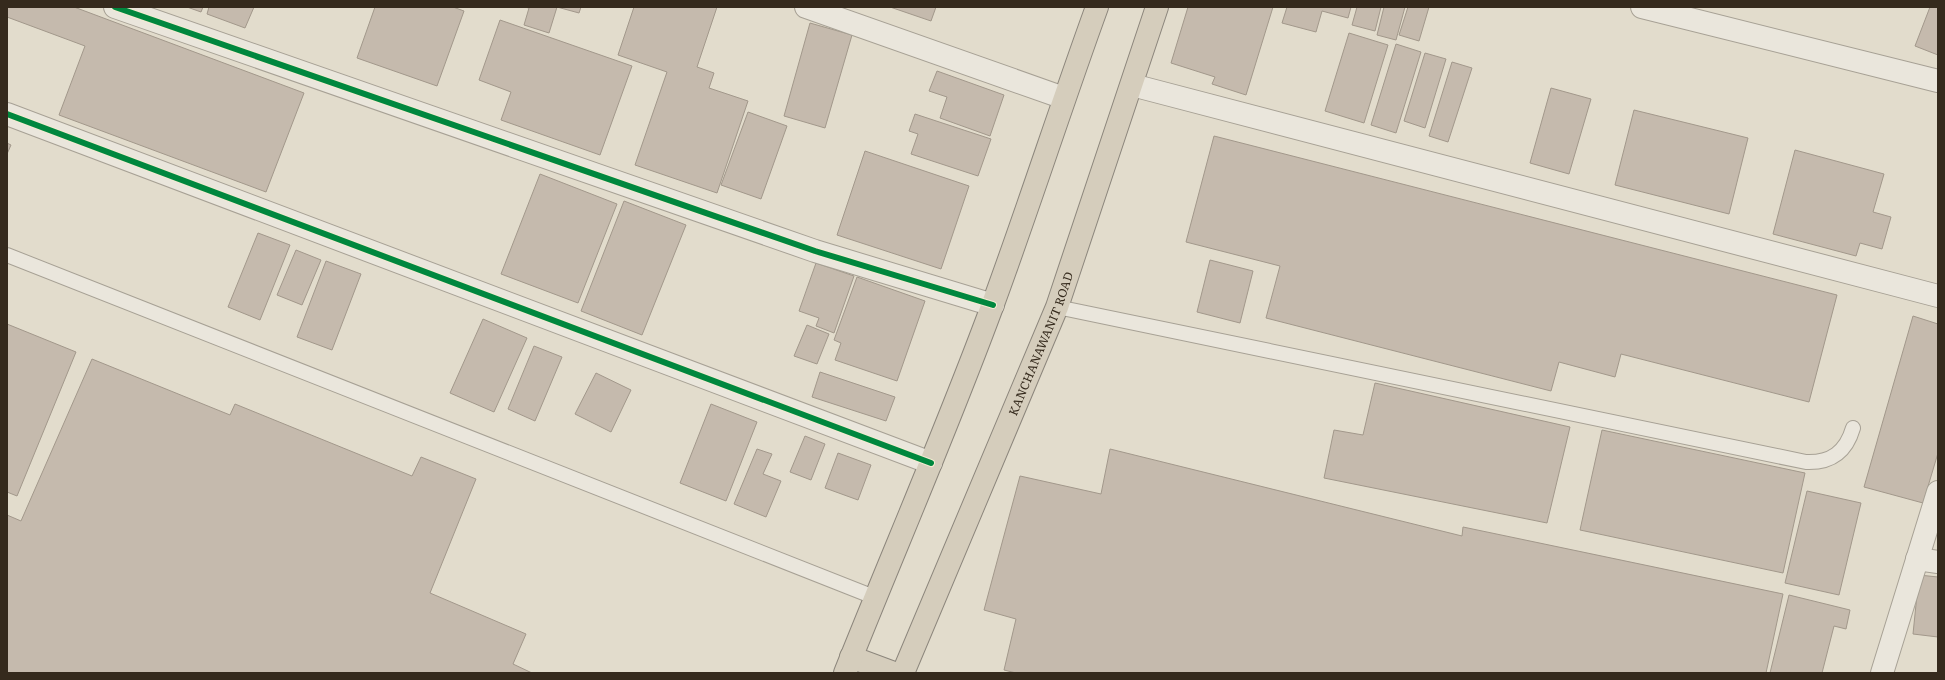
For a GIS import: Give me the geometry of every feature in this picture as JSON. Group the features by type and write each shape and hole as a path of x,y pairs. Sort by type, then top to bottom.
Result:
{"highway":[{"path":"894,673 848,665 874,597 931,463 993,304 1097,7"},
{"name":"KANCHANAWANIT ROAD","path":"902,673 1057,307 1157,7"}],"street":[{"path":"115,7 815,251 993,304"},
{"path":"806,7 1064,98"},
{"path":"1642,7 1938,81"},
{"path":"1132,85 1938,296"},
{"path":"7,114 931,463"},
{"path":"1882,673 1928,560 1938,492"}],"lane":[{"path":"7,255 874,597"},
{"path":"1057,307 1806,462 1822,461 1836,456 1845,448 1853,428"}],"building":[{"path":"7,7 74,7 304,93 266,192 59,115 85,46 7,17"},
{"path":"187,7 203,7 201,12"},
{"path":"209,7 254,7 245,28 207,14"},
{"path":"375,7 453,7 464,11 437,86 357,58"},
{"path":"525,7 557,7 549,33 524,25 529,8"},
{"path":"557,7 581,7 579,13"},
{"path":"634,7 717,7 697,67 714,73 709,88 748,101 717,193 635,165 667,72 618,55"},
{"path":"890,7 936,7 931,21"},
{"path":"1188,7 1273,7 1246,95 1212,84 1215,77 1171,63"},
{"path":"1287,7 1351,7 1348,18 1322,11 1316,32 1282,23"},
{"path":"1357,7 1381,7 1375,31 1352,25"},
{"path":"1384,7 1405,7 1396,40 1377,35"},
{"path":"1408,7 1429,7 1419,41 1399,35"},
{"path":"1930,7 1938,7 1938,55 1915,46"},
{"path":"500,20 632,66 600,155 501,120 511,92 479,80"},
{"path":"810,23 852,35 825,128 784,116"},
{"path":"1349,33 1388,45 1364,123 1325,111"},
{"path":"1396,44 1421,52 1396,133 1371,125"},
{"path":"1425,53 1446,59 1425,128 1404,121"},
{"path":"1452,62 1472,68 1448,142 1429,136"},
{"path":"937,71 1004,95 990,136 940,118 947,97 929,91"},
{"path":"1551,88 1591,99 1569,174 1530,163"},
{"path":"1634,110 1748,138 1729,214 1615,185"},
{"path":"748,112 787,126 761,199 721,185"},
{"path":"915,114 991,139 978,176 911,154 918,134 909,131"},
{"path":"1214,136 1837,295 1809,402 1621,354 1615,377 1559,362 1551,391 1266,318 1280,266 1186,242"},
{"path":"7,143 11,145 7,154"},
{"path":"1795,150 1884,174 1873,212 1891,217 1882,249 1860,243 1856,256 1773,234"},
{"path":"865,151 969,186 941,269 837,235"},
{"path":"540,174 617,204 578,303 501,274"},
{"path":"624,201 686,225 642,335 581,311"},
{"path":"258,233 290,245 260,320 228,307"},
{"path":"296,250 321,260 302,305 277,295"},
{"path":"1210,260 1253,271 1240,323 1197,312"},
{"path":"326,261 361,274 332,350 297,337"},
{"path":"816,263 854,276 834,333 816,326 819,318 799,311"},
{"path":"857,277 925,301 897,381 835,360 841,343 834,340"},
{"path":"1913,316 1938,324 1938,453 1923,503 1864,487"},
{"path":"483,319 527,338 494,412 450,393"},
{"path":"7,324 76,352 17,496 7,492"},
{"path":"807,325 829,334 817,364 794,356"},
{"path":"534,346 562,357 535,421 508,409"},
{"path":"92,359 230,415 235,404 412,476 421,457 476,479 430,593 526,634 513,664 532,673 7,673 7,515 21,521"},
{"path":"820,372 895,397 886,421 812,397"},
{"path":"596,373 631,390 611,432 575,414"},
{"path":"1375,383 1570,427 1547,523 1324,478 1334,430 1363,435"},
{"path":"711,404 757,422 726,501 680,483"},
{"path":"1602,430 1805,473 1783,573 1580,530"},
{"path":"805,436 825,444 811,480 790,472"},
{"path":"757,449 772,454 763,474 781,481 766,517 734,504"},
{"path":"1110,449 1462,536 1463,527 1783,594 1766,673 1016,673 1004,670 1016,619 984,610 1020,476 1101,494"},
{"path":"838,453 871,465 858,500 825,488"},
{"path":"1807,491 1861,503 1839,595 1785,583"},
{"path":"1919,575 1938,577 1938,637 1913,634"},
{"path":"1789,595 1850,610 1846,629 1834,626 1822,673 1770,673"}],"cycle path":[{"path":"115,7 815,251 993,305"},
{"path":"7,114 931,463"}]}
